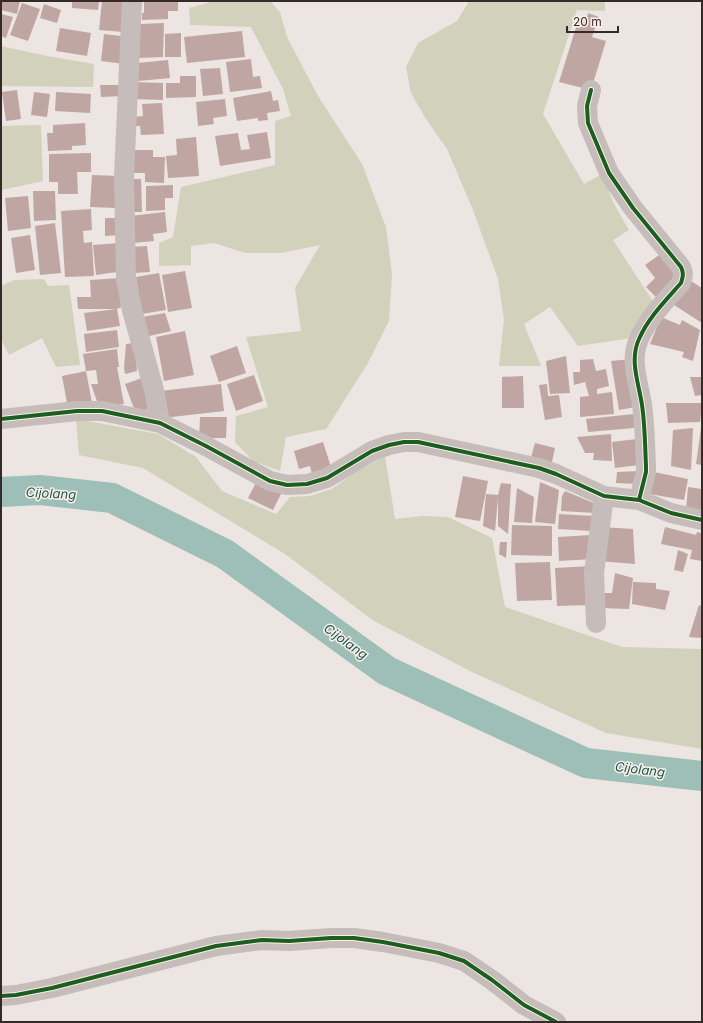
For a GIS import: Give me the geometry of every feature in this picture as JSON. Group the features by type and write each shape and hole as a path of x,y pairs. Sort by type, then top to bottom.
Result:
{"street":[{"path":"132,1 124,176 126,279 132,310 154,390 160,423"},
{"path":"591,90 587,106 588,123 609,173 633,208 683,271 683,277 680,283 644,328 638,341 634,360 642,405 646,466 646,472 639,500"},
{"path":"1,419 77,411 102,411 160,423 270,480 287,486 307,484 327,478 372,451 389,445 404,442 418,442 539,468 556,474 604,496 639,500 671,513 702,520"},
{"path":"596,623 594,573 604,496"},
{"path":"1,996 16,995 52,988 216,946 262,940 289,941 354,938 439,953 464,961 492,980 524,1005 556,1022"}],"green space":[{"path":"209,1 270,1 280,12 287,37 318,96 362,164 386,227 392,275 389,321 368,363 326,429 286,437 280,471 253,461 235,442 236,416 268,407 246,337 301,331 295,288 320,245 281,253 245,253 214,243 191,246 191,265 159,266 159,243 173,237 181,187 275,165 275,121 291,116 283,89 251,27 190,25 189,8 208,3"},
{"path":"469,1 605,1 605,11 577,10 543,114 584,184 602,174 614,204 629,230 613,240 654,303 632,338 578,346 550,307 524,324 541,366 499,366 504,320 498,279 473,210 447,149 426,119 411,93 406,67 418,43 457,21"},
{"path":"1,46 94,64 93,87 1,86"},
{"path":"41,125 43,181 1,190 1,126"},
{"path":"44,279 48,286 69,285 80,365 56,367 42,338 9,355 1,339 1,286 14,280"},
{"path":"76,419 158,434 196,457 222,491 276,514 290,497 310,496 332,489 355,472 385,456 395,519 422,516 448,517 492,538 505,607 622,647 702,649 702,749 606,733 472,672 374,621 285,554 143,468 79,455"}],"building":[{"path":"1,1 20,1 17,14 1,10"},
{"path":"72,1 99,1 98,10 72,8"},
{"path":"102,1 128,1 124,32 99,30"},
{"path":"144,1 178,1 178,11 168,11 168,19 142,20 142,13 144,13"},
{"path":"22,3 40,9 28,41 10,35"},
{"path":"44,4 61,10 57,23 40,18"},
{"path":"588,13 599,17 592,37 606,41 591,90 559,82 578,21 586,22"},
{"path":"1,14 13,17 6,38 1,36"},
{"path":"164,23 163,57 139,58 140,24"},
{"path":"60,28 91,33 87,56 56,51"},
{"path":"242,31 245,57 187,63 184,37"},
{"path":"181,33 181,57 165,57 165,34"},
{"path":"104,34 129,37 125,64 101,61"},
{"path":"251,59 253,77 260,76 262,88 230,92 226,62"},
{"path":"168,60 170,78 138,81 137,63"},
{"path":"220,68 223,94 203,96 200,69"},
{"path":"180,76 196,76 196,97 166,98 166,83 180,83"},
{"path":"133,82 163,83 163,100 133,99"},
{"path":"100,85 123,85 123,96 101,97"},
{"path":"17,90 21,119 6,121 2,92"},
{"path":"271,91 273,101 278,100 280,111 267,113 268,120 258,121 258,118 237,121 233,98"},
{"path":"34,92 50,94 47,117 31,115"},
{"path":"56,92 91,94 90,113 55,111"},
{"path":"225,99 227,116 213,118 214,124 198,126 196,102"},
{"path":"162,103 164,134 141,135 140,126 132,126 131,117 143,116 142,104"},
{"path":"85,123 86,145 72,146 72,150 48,151 47,133 53,133 53,125"},
{"path":"267,132 271,158 220,166 215,136 238,133 241,150 250,149 247,135"},
{"path":"196,137 199,176 168,178 166,156 177,155 176,139"},
{"path":"133,150 153,150 153,157 165,157 164,183 145,182 145,173 133,173"},
{"path":"91,153 91,172 77,172 78,194 58,194 58,182 49,182 49,154"},
{"path":"92,175 119,176 116,208 90,207"},
{"path":"129,179 141,179 142,212 129,212"},
{"path":"173,185 173,198 165,198 165,210 146,211 146,186"},
{"path":"33,191 55,191 56,220 34,221"},
{"path":"28,196 31,228 8,231 5,198"},
{"path":"91,209 92,230 83,231 84,243 92,242 94,276 65,277 61,211"},
{"path":"165,212 167,232 153,234 154,241 133,243 130,216"},
{"path":"105,218 119,218 119,235 105,236"},
{"path":"55,223 61,273 40,275 35,226"},
{"path":"30,235 35,270 16,273 11,238"},
{"path":"119,243 117,272 96,275 93,245"},
{"path":"147,246 150,272 133,273 130,247"},
{"path":"662,253 679,278 659,300 646,287 655,278 645,265"},
{"path":"185,271 192,308 168,312 162,275"},
{"path":"159,273 166,310 142,314 136,277"},
{"path":"120,278 121,307 117,309 78,309 77,297 91,297 90,280"},
{"path":"691,281 702,288 702,323 674,305"},
{"path":"117,309 120,326 87,331 84,313"},
{"path":"165,313 171,331 145,337 142,317"},
{"path":"661,317 680,325 682,320 700,330 693,361 682,357 684,352 650,344"},
{"path":"117,330 119,347 86,352 84,334"},
{"path":"185,331 194,375 164,381 156,337"},
{"path":"135,343 137,371 125,374 126,344"},
{"path":"237,346 246,373 219,382 210,356"},
{"path":"117,349 119,367 117,367 124,404 99,407 91,384 98,384 96,370 86,371 83,354"},
{"path":"566,356 570,393 550,394 546,361"},
{"path":"593,359 596,371 606,369 609,386 597,389 597,394 612,392 614,414 580,417 580,397 589,396 585,382 574,385 573,372 580,372 580,360"},
{"path":"631,359 636,407 619,410 611,361"},
{"path":"86,371 92,403 68,408 62,376"},
{"path":"254,375 263,401 236,411 227,384"},
{"path":"523,376 524,408 502,408 502,377"},
{"path":"690,377 702,377 702,395 695,396"},
{"path":"142,378 152,407 139,413 133,406 125,384"},
{"path":"221,384 224,411 163,418 160,391"},
{"path":"547,384 548,396 559,395 562,417 545,420 539,385"},
{"path":"666,403 702,403 700,422 668,423"},
{"path":"634,414 634,428 588,432 586,419"},
{"path":"200,417 227,417 226,438 199,438"},
{"path":"693,428 691,470 671,466 673,430"},
{"path":"702,428 702,465 696,464"},
{"path":"611,434 612,461 593,460 594,453 585,453 577,437"},
{"path":"637,439 639,465 615,468 612,442"},
{"path":"323,442 331,467 312,474 310,466 299,469 294,451"},
{"path":"535,443 555,448 551,466 530,461"},
{"path":"639,471 638,484 616,483 617,472"},
{"path":"649,471 688,479 684,500 644,493"},
{"path":"463,476 488,481 480,521 455,517"},
{"path":"540,482 559,490 555,524 535,522"},
{"path":"256,483 282,492 273,510 248,498"},
{"path":"501,483 511,484 508,534 498,526 498,498 495,531 483,526 486,494 498,495"},
{"path":"688,487 702,489 702,513 686,511"},
{"path":"517,488 534,497 532,523 514,522"},
{"path":"565,491 596,504 595,513 561,511 562,496"},
{"path":"559,514 593,516 592,531 558,529"},
{"path":"512,525 552,526 552,556 511,555"},
{"path":"602,527 633,529 635,564 598,561"},
{"path":"665,527 696,535 697,532 702,533 702,561 690,559 692,550 661,544"},
{"path":"591,535 593,559 559,561 558,537"},
{"path":"500,542 507,542 506,558 499,554"},
{"path":"678,550 688,554 683,572 674,570"},
{"path":"550,562 552,600 517,601 515,563"},
{"path":"590,566 591,605 557,606 555,568"},
{"path":"615,573 633,578 629,609 601,608 602,593 612,593"},
{"path":"633,582 656,583 656,589 670,591 665,610 632,604"},
{"path":"699,605 702,606 702,638 689,637"}],"waterway":[{"name":"Cijolang","path":"1,492 40,490 112,498 225,554 387,671 586,763 702,776"}],"cycle path":[{"path":"591,90 587,106 588,123 609,173 633,208 681,267 683,273 681,283 652,317 643,331 636,347 635,364 643,413 646,466 646,472 639,500"},
{"path":"1,419 77,411 102,411 160,423 270,481 287,485 307,484 327,478 372,451 389,445 404,442 418,442 539,468 556,474 604,496 639,500 671,513 702,520"},
{"path":"1,996 16,995 52,988 216,946 262,940 289,941 354,938 439,953 464,961 492,980 524,1005 556,1022"}]}
